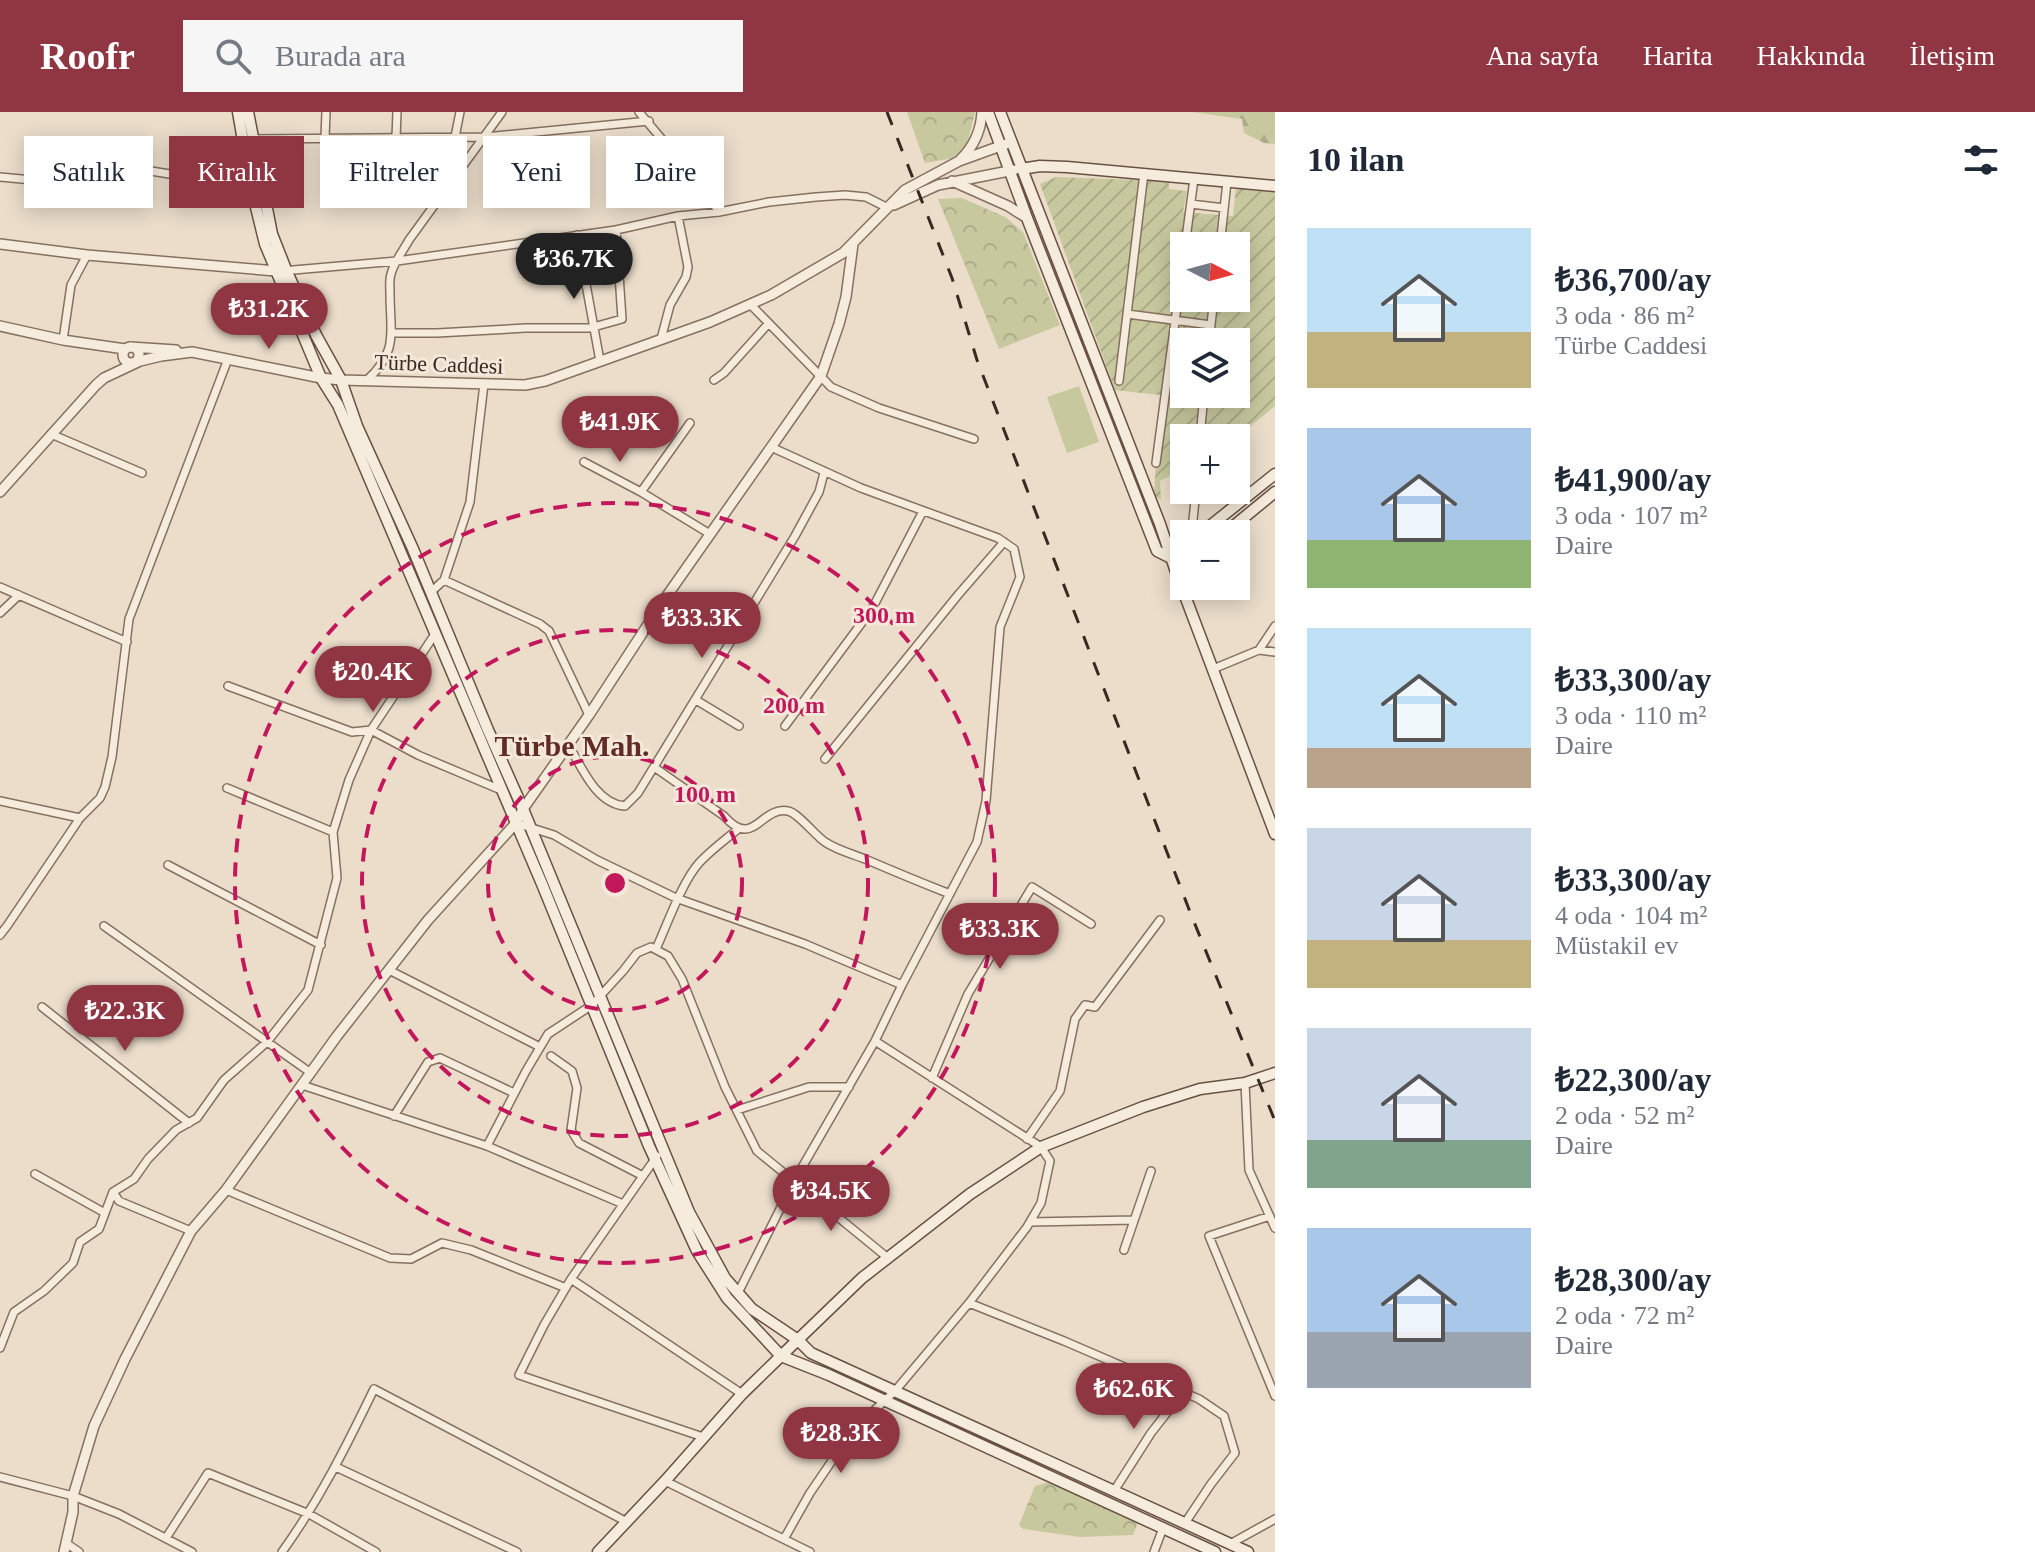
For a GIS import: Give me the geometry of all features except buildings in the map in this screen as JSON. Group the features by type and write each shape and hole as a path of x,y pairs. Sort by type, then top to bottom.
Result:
{"main road":[{"path":"238,112 247,136"},
{"path":"248,112 248,136"},
{"path":"988,112 1021,169 1127,436 1170,555"},
{"path":"1000,112 1009,170 1027,218 1157,551 1170,558"},
{"path":"1021,169 1040,166 1275,186"},
{"path":"256,208 265,244 341,380 357,426 523,809 689,1212 725,1278 752,1309 798,1340 811,1353 1248,1552"},
{"path":"266,208 282,271 321,378 338,405 655,1159 697,1251 727,1298 781,1356 829,1375 1215,1552"},
{"path":"1218,520 1275,474"},
{"path":"1241,520 1275,492"},
{"path":"1190,600 1275,834"},
{"path":"606,1549 742,1394 862,1278 970,1194 1041,1147 1143,1107 1200,1089 1245,1083 1275,1073"}],"street":[{"path":"325,136 326,112"},
{"path":"396,136 397,112"},
{"path":"455,136 460,112"},
{"path":"486,136 502,112"},
{"path":"639,112 719,212"},
{"path":"959,161 973,146 982,112"},
{"path":"495,136 649,121"},
{"path":"367,380 384,362 390,348 390,276 397,261 483,140"},
{"name":"Türbe Caddesi","path":"0,492 104,378 134,363 192,352 341,380 535,384 751,305 820,268 853,244 905,190 959,161 1006,144"},
{"path":"0,177 54,182 88,164 169,174"},
{"name":"Türbe Caddesi","path":"888,208 929,188 952,181 1021,169"},
{"path":"1119,381 1144,173"},
{"path":"1187,232 1194,179"},
{"path":"952,181 1027,218"},
{"path":"1221,232 1227,182"},
{"path":"0,244 87,255 282,271 397,261 616,230 678,216 769,202 845,195 866,197 888,208"},
{"path":"1191,204 1224,208"},
{"path":"661,339 670,305 686,277 688,267 678,216"},
{"path":"392,333 595,327 622,319 616,230"},
{"path":"577,235 600,361"},
{"path":"79,1552 65,1548 73,1512 73,1496 94,1426 191,1231 226,1190 428,920 516,823 664,600 821,376 846,297 853,244"},
{"path":"63,340 71,285 87,255"},
{"path":"751,305 831,387 879,408 974,439"},
{"path":"1156,463 1176,312"},
{"path":"1211,328 1212,312"},
{"path":"1127,314 1211,325"},
{"path":"714,380 768,324"},
{"path":"0,326 63,340 126,349 151,347 192,352"},
{"path":"126,349 123,357 126,362 134,363"},
{"path":"104,378 126,349"},
{"path":"0,935 80,818 100,798 109,776 129,619 228,359"},
{"path":"431,592 444,580 470,502 484,384"},
{"path":"641,492 690,423"},
{"path":"51,434 142,473"},
{"path":"738,1293 793,1183 875,1041 977,842 987,787 1000,627 1020,577 1014,549 998,538 824,473 771,447"},
{"path":"584,462 710,534"},
{"path":"568,744 596,790 615,805 625,806 638,793 795,536 819,492 824,473"},
{"path":"785,726 872,609 923,511"},
{"path":"825,759 1004,542"},
{"path":"444,580 549,631 589,715"},
{"path":"0,587 127,642"},
{"path":"0,613 19,595"},
{"path":"1259,650 1275,626"},
{"path":"0,1348 14,1312 44,1291 73,1263 80,1242 99,1229 113,1192 134,1179 176,1130 197,1118 224,1080 267,1042 308,990 337,878 333,832 349,780 371,730 435,634"},
{"path":"1213,669 1259,650 1275,652"},
{"path":"228,686 352,732 371,730 418,755 501,790"},
{"path":"696,700 739,726"},
{"path":"654,767 738,829 746,830 776,812 792,811 826,843 950,894"},
{"path":"227,788 333,832"},
{"path":"0,801 80,818"},
{"path":"516,823 554,835 597,860 679,899 805,944 902,985"},
{"path":"656,949 682,890 697,865 738,829"},
{"path":"168,865 321,945"},
{"path":"932,1078 968,994 1032,887 1091,924"},
{"path":"1027,1139 1060,1091 1075,1019 1085,1005 1095,1007 1160,920"},
{"path":"104,926 311,1073"},
{"path":"487,1146 548,1034 592,1005 637,953 651,947 668,956 682,979 725,1087 757,1151 888,1258"},
{"path":"389,970 540,1047"},
{"path":"42,1007 189,1123"},
{"path":"784,1539 810,1493 853,1430 895,1391 969,1303 1030,1222 1041,1203 1050,1161 1041,1147 875,1041"},
{"path":"551,1056 572,1071 577,1088 571,1130 579,1143 643,1176"},
{"path":"394,1116 428,1062 440,1058 514,1093"},
{"path":"1245,1083 1249,1170 1275,1228"},
{"path":"302,1085 487,1146 623,1204"},
{"path":"737,1110 809,1087 849,1087"},
{"path":"662,1146 571,1279 519,1375 703,1437"},
{"path":"1124,1250 1151,1171"},
{"path":"35,1174 105,1213"},
{"path":"226,1190 390,1258 411,1259 442,1243 471,1250 566,1288"},
{"path":"113,1192 119,1201 191,1231"},
{"path":"1270,1216 1209,1236 1275,1396"},
{"path":"1030,1222 1134,1220"},
{"path":"571,1279 742,1394"},
{"path":"969,1303 1199,1399 1224,1416 1235,1453 1185,1523"},
{"path":"282,1552 309,1514 336,1467 374,1389 627,1522"},
{"path":"1114,1491 1151,1433 1183,1392"},
{"path":"336,1467 517,1552"},
{"path":"166,1538 208,1473 309,1514 376,1552"},
{"path":"0,1477 73,1496 119,1514 192,1552"},
{"path":"665,1481 810,1552"},
{"path":"1230,1544 1275,1519"},
{"path":"1154,1552 1163,1528"}],"green space":[{"path":"907,112 975,112 967,145 954,158 925,163"},
{"path":"1192,112 1275,112 1275,144 1264,143 1244,133 1242,119"},
{"path":"1056,177 1169,181 1169,189 1187,191 1183,212 1233,216 1236,187 1275,192 1275,406 1250,427 1250,424 1170,424 1170,476 1160,481 1161,500 1154,495 1160,395 1115,390 1040,184"},
{"path":"962,198 1005,217 1023,232 1060,325 999,349 938,199"},
{"path":"1079,386 1099,442 1067,453 1047,397"},
{"path":"1049,1482 1138,1522 1133,1535 1080,1537 1023,1529 1019,1525 1035,1486"}],"railway":[{"path":"887,112 952,278 977,360 1192,917 1275,1121"}],"district":[{"name":"Türbe Mah.","path":"572,745"}]}
